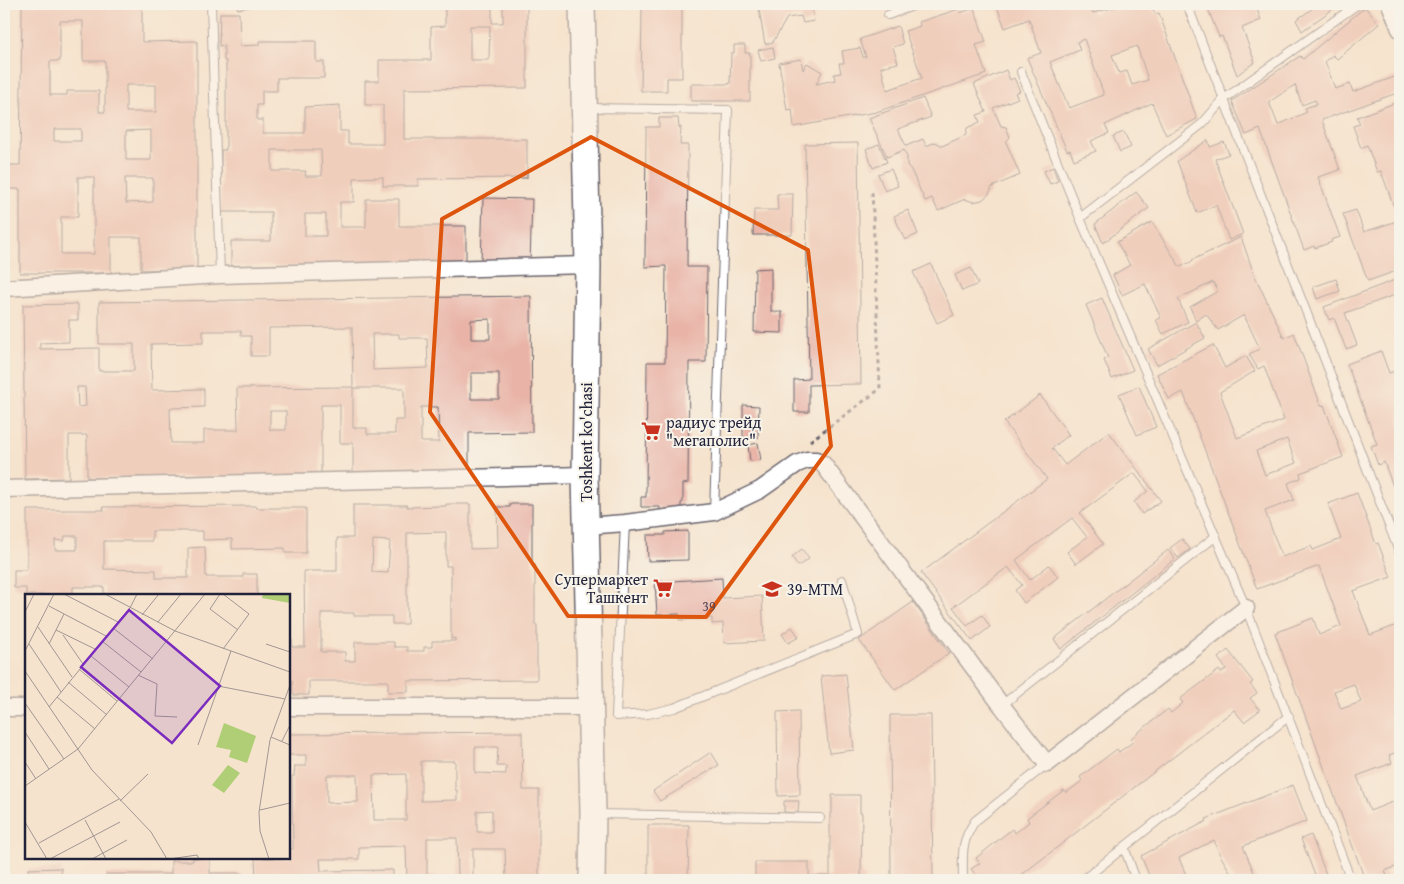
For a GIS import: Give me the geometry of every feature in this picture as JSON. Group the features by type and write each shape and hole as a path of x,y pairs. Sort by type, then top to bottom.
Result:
{"main road":[{"name":"Toshkent ko'chasi","path":"582,4 588,265 585,476 593,814 592,880"}],"street":[{"path":"4,288 220,275 588,265"},
{"path":"586,526 714,512 760,490 797,464 807,460 816,460 823,464 1047,764 1246,608"},
{"path":"4,490 585,476"},
{"path":"290,707 591,707"},
{"path":"4,708 25,708"}],"lane":[{"path":"211,4 220,275"},
{"path":"888,15 918,4"},
{"path":"1187,4 1400,554"},
{"path":"1080,218 1202,124 1224,99 1358,4"},
{"path":"1022,72 1080,218 1246,608 1351,880"},
{"path":"584,108 728,110 714,512"},
{"path":"625,523 616,716 648,714 674,708 858,634 842,580"},
{"path":"1002,706 1216,536"},
{"path":"1083,880 1289,716"},
{"path":"963,880 964,843 975,821 1047,764"},
{"path":"593,814 820,818"},
{"path":"1124,848 1136,880"}],"path":[{"path":"810,442 880,389 872,190"}],"highlighted area":[{"path":"591,137 808,250 831,446 706,617 568,616 430,412 442,219"}],"building":[{"path":"35,4 142,4 142,42 197,41 197,269 141,270 141,237 111,237 111,273 20,273 20,189 9,189 9,165 20,165 22,6","holes":["60,21 83,21 83,61 105,61 105,112 99,112 99,91 67,91 67,95 50,95 50,61 60,61","126,85 156,85 156,112 126,112","54,129 81,129 81,141 54,141","151,130 151,160 126,160 126,131","78,177 94,177 94,254 61,254 61,217 78,217","125,178 153,178 153,202 126,203"]},
{"path":"236,4 259,4 259,5 238,9"},
{"path":"445,4 492,4 492,23 503,23 503,4 527,4 527,88 404,89 404,139 527,139 527,178 418,179 418,186 383,186 383,177 354,178 354,202 340,202 340,227 366,227 366,199 399,199 399,226 466,226 466,265 231,266 231,241 271,241 271,212 221,212 221,150 226,150 226,61 224,61 224,45 219,46 220,13 239,13 240,46 259,45 259,41 316,41 316,62 324,62 324,78 277,78 277,91 262,91 262,105 257,105 257,120 263,120 263,133 305,133 305,107 340,105 340,131 348,131 348,144 383,144 383,105 365,105 365,81 379,81 379,60 431,60 431,27 445,26","holes":["470,26 490,26 489,60 470,60","272,150 321,150 322,176 305,176 306,171 272,171","305,214 326,214 326,236 305,236"]},
{"path":"642,4 682,4 682,78 667,78 667,91 641,91"},
{"path":"758,4 809,4 810,8 812,7 814,21 803,23 801,16 787,18 773,42 765,44"},
{"path":"856,4 869,4 857,8"},
{"path":"996,4 1089,4 1093,13 1126,4 1151,4 1155,14 1159,13 1197,119 1166,135 1152,103 1105,125 1109,133 1091,141 1096,151 1074,160 1070,150 1067,151 1027,58 1041,53 1029,19 1005,28","holes":["1084,39 1104,95 1069,108 1050,62 1080,50 1077,42","1137,46 1148,80 1132,85 1127,71 1119,73 1112,55"]},
{"path":"1206,4 1255,4 1261,20 1242,28 1255,62 1237,75 1222,36 1219,37"},
{"path":"1319,4 1340,4 1302,31 1296,20"},
{"path":"1365,7 1379,24 1337,59 1333,55 1325,61 1335,89 1350,84 1353,92 1400,75 1400,96 1396,97 1394,94 1322,120 1340,170 1318,177 1340,237 1331,240 1332,242 1304,250 1260,129 1246,135 1232,101 1300,56 1303,59","holes":["1295,85 1302,105 1315,100 1317,104 1305,108 1307,112 1278,125 1269,102"]},
{"path":"974,8 986,42 976,45 986,74 876,112 794,127 792,109 787,110 779,63 801,59 803,70 807,63 822,72 816,84 835,80 834,74 841,73 839,63 844,63 842,51 860,48 863,57 866,57 860,39 898,26 903,44 893,47 898,63 881,67 887,90 922,78 905,31 920,26 919,22 959,9 960,13"},
{"path":"734,45 745,45 745,53 750,53 750,101 691,101 691,84 730,84 731,53 734,53"},
{"path":"773,47 775,58 761,61 758,50"},
{"path":"1006,70 1010,80 1014,78 1020,91 1015,93 1018,98 993,108 1001,126 1006,127 1010,137 1006,142 1020,175 992,187 989,194 982,200 973,202 965,199 938,211 932,198 925,201 907,165 907,157 904,150 887,157 869,118 923,98 931,117 898,129 906,146 923,139 926,146 936,142 942,146 966,135 967,128 980,122 977,115 986,112 974,84"},
{"path":"1400,101 1400,205 1394,207 1381,171 1377,172 1367,145 1361,148 1353,126 1360,124 1357,117"},
{"path":"659,118 678,118 679,128 681,127 680,145 688,145 687,267 707,267 706,362 689,362 688,483 683,484 681,512 660,512 660,507 641,507 641,497 646,497 647,362 665,362 666,266 645,267 646,127 659,127"},
{"path":"1124,132 1131,147 1120,152 1113,136"},
{"path":"1208,140 1210,147 1224,142 1229,154 1215,159 1243,234 1229,240 1216,205 1197,213 1177,161"},
{"path":"858,143 861,384 809,385 809,412 794,412 794,380 809,379 805,144"},
{"path":"879,144 887,162 873,168 866,149"},
{"path":"1053,167 1058,181 1050,184 1044,171"},
{"path":"891,169 898,186 885,191 878,174"},
{"path":"1136,192 1149,208 1103,243 1095,224"},
{"path":"777,194 793,194 792,235 753,235 754,210 778,210"},
{"path":"483,198 532,199 530,264 481,263"},
{"path":"908,210 918,234 905,240 894,216"},
{"path":"1356,210 1364,232 1400,220 1400,262 1397,263 1399,270 1368,281 1343,214"},
{"path":"1152,222 1180,267 1241,237 1254,274 1284,338 1294,333 1321,406 1324,405 1343,457 1300,473 1301,478 1288,483 1294,500 1265,511 1282,557 1311,546 1313,550 1341,539 1328,504 1357,493 1376,544 1378,543 1391,577 1353,591 1370,635 1400,624 1400,751 1389,755 1392,763 1357,776 1370,811 1400,799 1400,865 1385,871 1389,880 1365,880 1275,633 1313,618 1319,635 1341,626 1319,566 1257,589 1183,392 1169,399 1157,374 1213,345 1225,368 1246,356 1255,371 1220,392 1237,438 1284,420 1264,366 1258,369 1249,354 1260,349 1244,315 1218,330 1206,314 1196,321 1190,307 1218,291 1213,282 1178,299 1188,322 1163,334 1156,320 1161,318 1145,284 1122,295 1113,275 1130,265 1117,242","holes":["1287,439 1296,463 1265,475 1256,451","1354,684 1361,702 1341,709 1334,691"]},
{"path":"931,264 954,315 937,323 913,272"},
{"path":"771,268 771,312 782,312 782,333 754,332 755,269"},
{"path":"971,268 978,284 962,291 955,275"},
{"path":"1400,278 1400,308 1395,295 1345,313 1357,345 1346,349 1334,318 1329,320 1324,307"},
{"path":"1336,279 1340,291 1317,299 1313,287"},
{"path":"531,296 532,432 469,433 469,474 353,473 353,443 340,443 340,405 321,405 321,475 87,478 87,435 69,435 69,478 25,479 23,305 78,304 78,320 69,320 69,342 40,343 40,349 99,348 99,371 134,371 134,344 99,344 99,302","holes":["490,319 490,339 471,339 471,320","352,327 353,387 237,388 238,430 204,430 204,443 171,443 170,408 204,407 204,389 152,390 151,344 203,343 203,331 241,331 241,336 251,336 251,356 269,356 269,328","372,334 399,334 399,338 427,338 428,368 373,370","471,373 499,373 499,399 471,399","77,387 85,387 86,406 78,407","353,388 404,388 404,420 395,420 395,434 367,434 367,428 353,428","421,407 438,407 439,442 421,442","270,411 286,411 286,430 270,430"]},
{"path":"1102,298 1133,370 1112,379 1104,360 1108,358 1086,305"},
{"path":"1196,322 1205,338 1157,365 1148,349"},
{"path":"1381,351 1389,373 1400,369 1400,505 1384,462 1378,465 1371,446 1377,444 1347,364"},
{"path":"1139,386 1156,427 1137,435 1119,394"},
{"path":"1040,395 1069,435 1052,448 1065,465 1109,432 1161,501 1142,514 1134,502 1148,491 1134,473 1080,513 1103,544 1076,564 1067,552 1087,537 1072,518 1016,560 1030,580 1049,565 1058,577 1024,603 1015,590 1022,585 1008,567 953,607 967,626 982,615 990,627 972,641 921,573 1047,479 1004,422"},
{"path":"743,405 759,406 758,438 743,438"},
{"path":"758,443 761,460 750,461 748,445"},
{"path":"470,504 470,549 498,548 497,507 510,507 510,504 532,504 532,565 535,565 537,680 408,681 408,692 388,692 388,681 309,681 309,695 293,695 292,680 290,681 290,640 292,640 292,647 305,647 304,571 337,571 337,538 353,538 353,505 407,505 407,507","holes":["446,532 446,566 451,566 451,639 455,638 455,641 432,641 432,647 424,647 424,651 407,651 407,647 394,647 394,642 355,642 355,661 345,661 345,652 321,652 321,613 354,613 354,616 392,616 392,624 407,624 407,533","373,540 390,541 388,573 372,572"]},
{"path":"256,506 256,508 306,508 306,553 285,553 285,548 232,549 232,539 203,540 203,531 152,531 152,541 104,541 104,569 156,570 156,578 188,578 188,548 205,547 206,577 243,577 243,574 257,574 257,594 104,594 104,587 73,587 73,594 26,594 26,588 14,588 14,570 27,570 27,510 104,510 103,507","holes":["65,536 77,536 77,550 55,550 55,540 64,541"]},
{"path":"688,531 688,560 648,561 647,535 665,535 665,532"},
{"path":"1182,539 1190,549 1178,558 1170,548"},
{"path":"802,549 809,559 798,566 792,557"},
{"path":"1168,550 1175,559 1061,649 1054,639"},
{"name":"39-MTM","path":"722,578 723,598 762,596 764,641 724,643 723,623 712,624 712,618 680,620 679,614 657,615 655,582"},
{"path":"913,602 949,653 895,690 859,640"},
{"path":"792,627 799,637 788,643 782,634"},
{"path":"1228,650 1253,682 1250,684 1257,693 1250,698 1260,710 1244,722 1234,710 1015,880 980,880 971,869 980,863 976,858 1012,829 1015,833 1029,822 1027,818 1064,790 1066,793 1082,781 1080,777 1117,749 1119,752 1133,742 1131,738 1168,709 1171,713 1183,703 1180,699 1219,670 1221,673 1226,669 1218,658"},
{"path":"846,674 854,750 829,753 821,676"},
{"path":"799,711 800,795 778,796 777,712"},
{"path":"890,715 931,715 933,880 891,880"},
{"path":"522,732 523,790 539,790 539,880 506,880 505,849 473,849 473,880 407,880 406,846 359,847 359,859 320,859 321,871 393,870 393,880 256,880 255,859 290,859 290,849 293,849 292,776 294,776 295,766 306,766 306,755 290,755 290,734","holes":["475,747 498,747 497,766 506,766 506,774 475,773","421,761 455,761 457,800 421,801","406,774 406,820 374,820 373,775","327,775 357,775 358,802 327,803","492,810 492,832 477,832 477,811","427,838 457,838 458,876 427,876"]},
{"path":"711,752 719,765 660,801 653,791"},
{"path":"1293,785 1307,821 1243,846 1257,880 1235,880 1220,855 1214,840 1179,858 1188,880 1151,880 1141,856 1207,821 1206,819"},
{"path":"832,795 860,795 860,813 862,813 861,876 864,876 864,880 755,880 755,862 809,862 809,876 830,876 830,813 832,813"},
{"path":"784,801 799,801 798,813 784,812"},
{"path":"648,825 689,825 688,880 648,880"},
{"path":"1311,835 1327,880 1310,880 1316,878 1301,839"},
{"path":"193,859 210,859 210,873 241,873 241,880 106,880 106,874 171,874 171,861 193,861"},
{"path":"61,868 61,880 28,880 28,869"}],"place":[{"name":"радиус трейд \"мегаполис\"","path":"651,431"},
{"name":"Супермаркет Ташкент","path":"663,588"},
{"name":"39-MTM","path":"772,589"}]}
